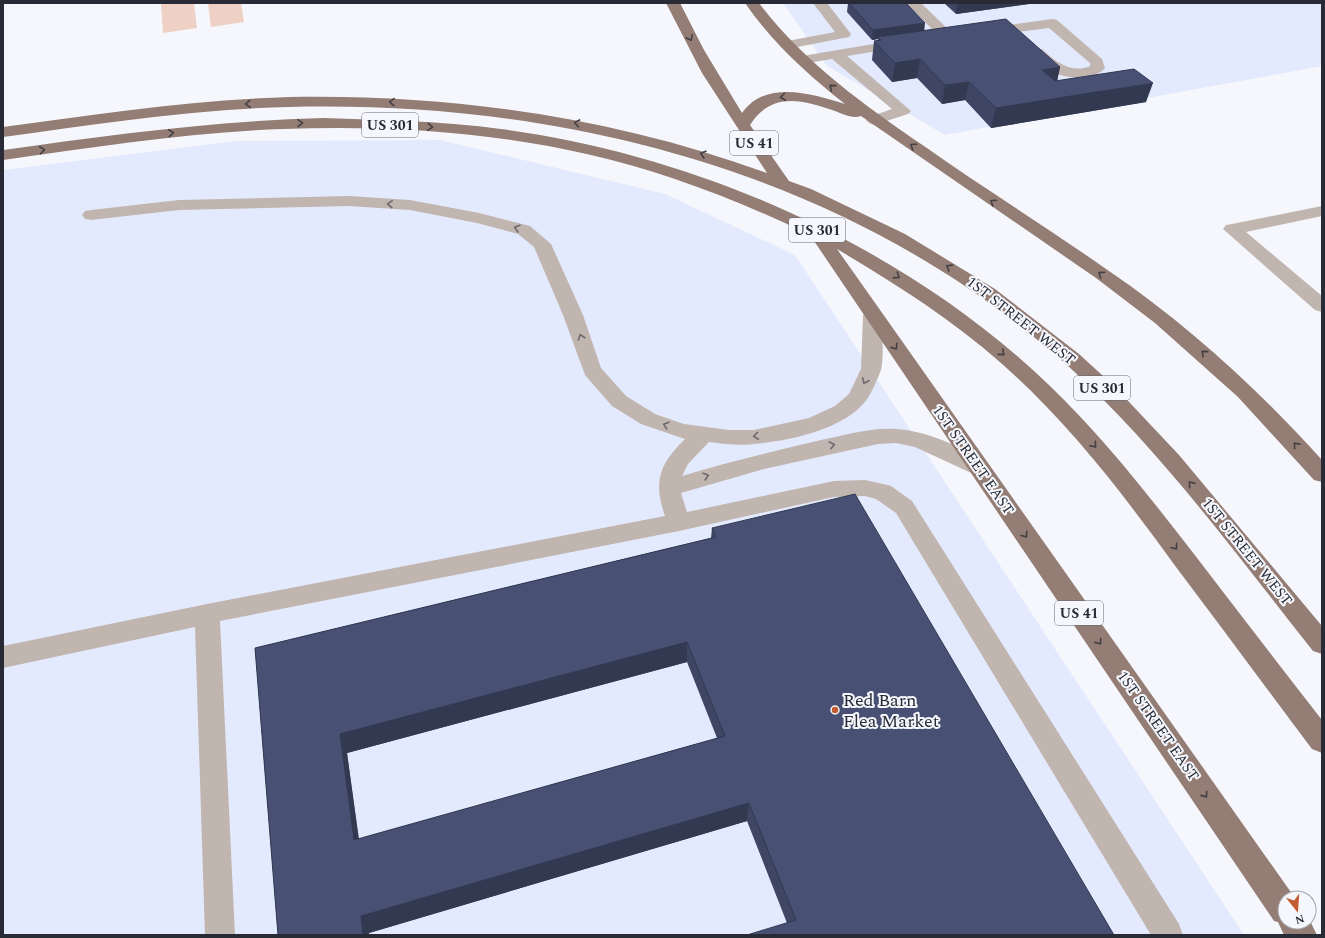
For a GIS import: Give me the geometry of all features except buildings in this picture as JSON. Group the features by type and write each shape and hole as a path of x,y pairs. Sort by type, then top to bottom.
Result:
{"main road":[{"name":"1ST STREET EAST","path":"673,3 698,55 742,124 1277,898"},
{"path":"752,3 787,45 832,88 874,120 1101,274 1174,328 1249,395 1287,434 1322,474"},
{"path":"742,124 747,113 758,104 771,99 788,96 818,100 874,120"},
{"name":"1ST STREET WEST","path":"3,132 129,115 213,106 288,102 407,103 516,113 598,127 672,145 740,166 824,200 891,233 958,273 1036,329 1072,359 1139,424 1322,644"},
{"name":"US 301","path":"3,155 118,139 245,126 326,123 406,125 483,132 596,152 672,172 768,207 864,256 922,292 993,345 1059,407 1124,480 1322,741"}],"lane":[{"path":"787,45 844,34 820,3"},
{"path":"914,3 948,37"},
{"path":"933,39 1011,28 1052,23 1096,62 1098,68 1090,72 1076,74 1060,71 1011,28"},
{"path":"802,60 919,41"},
{"path":"835,54 903,111 874,120"},
{"path":"91,215 179,205 349,201 410,205 478,218 524,230 542,244 573,315 592,370 619,401 648,419 682,431 729,438 754,437 793,430 816,424 842,411 857,398 871,369 873,315"},
{"path":"1322,211 1232,229 1322,306"},
{"path":"679,522 669,488 674,468 689,447 704,434"},
{"path":"669,488 707,475 783,456 855,440 896,436 935,444 978,466"},
{"path":"3,657 207,614 679,522 834,489 865,488 883,492 904,506 1168,935"},
{"path":"207,614 220,935"}],"shaded area":[{"path":"161,3 194,3 197,28 163,33"},
{"path":"208,3 241,3 244,22 211,27"},
{"path":"783,3 1322,3 1322,66 945,135 827,66"},
{"path":"440,140 665,194 795,255 1244,935 3,935 3,170 236,141"}],"place":[{"name":"Red Barn Flea Market","path":"835,710"}]}
